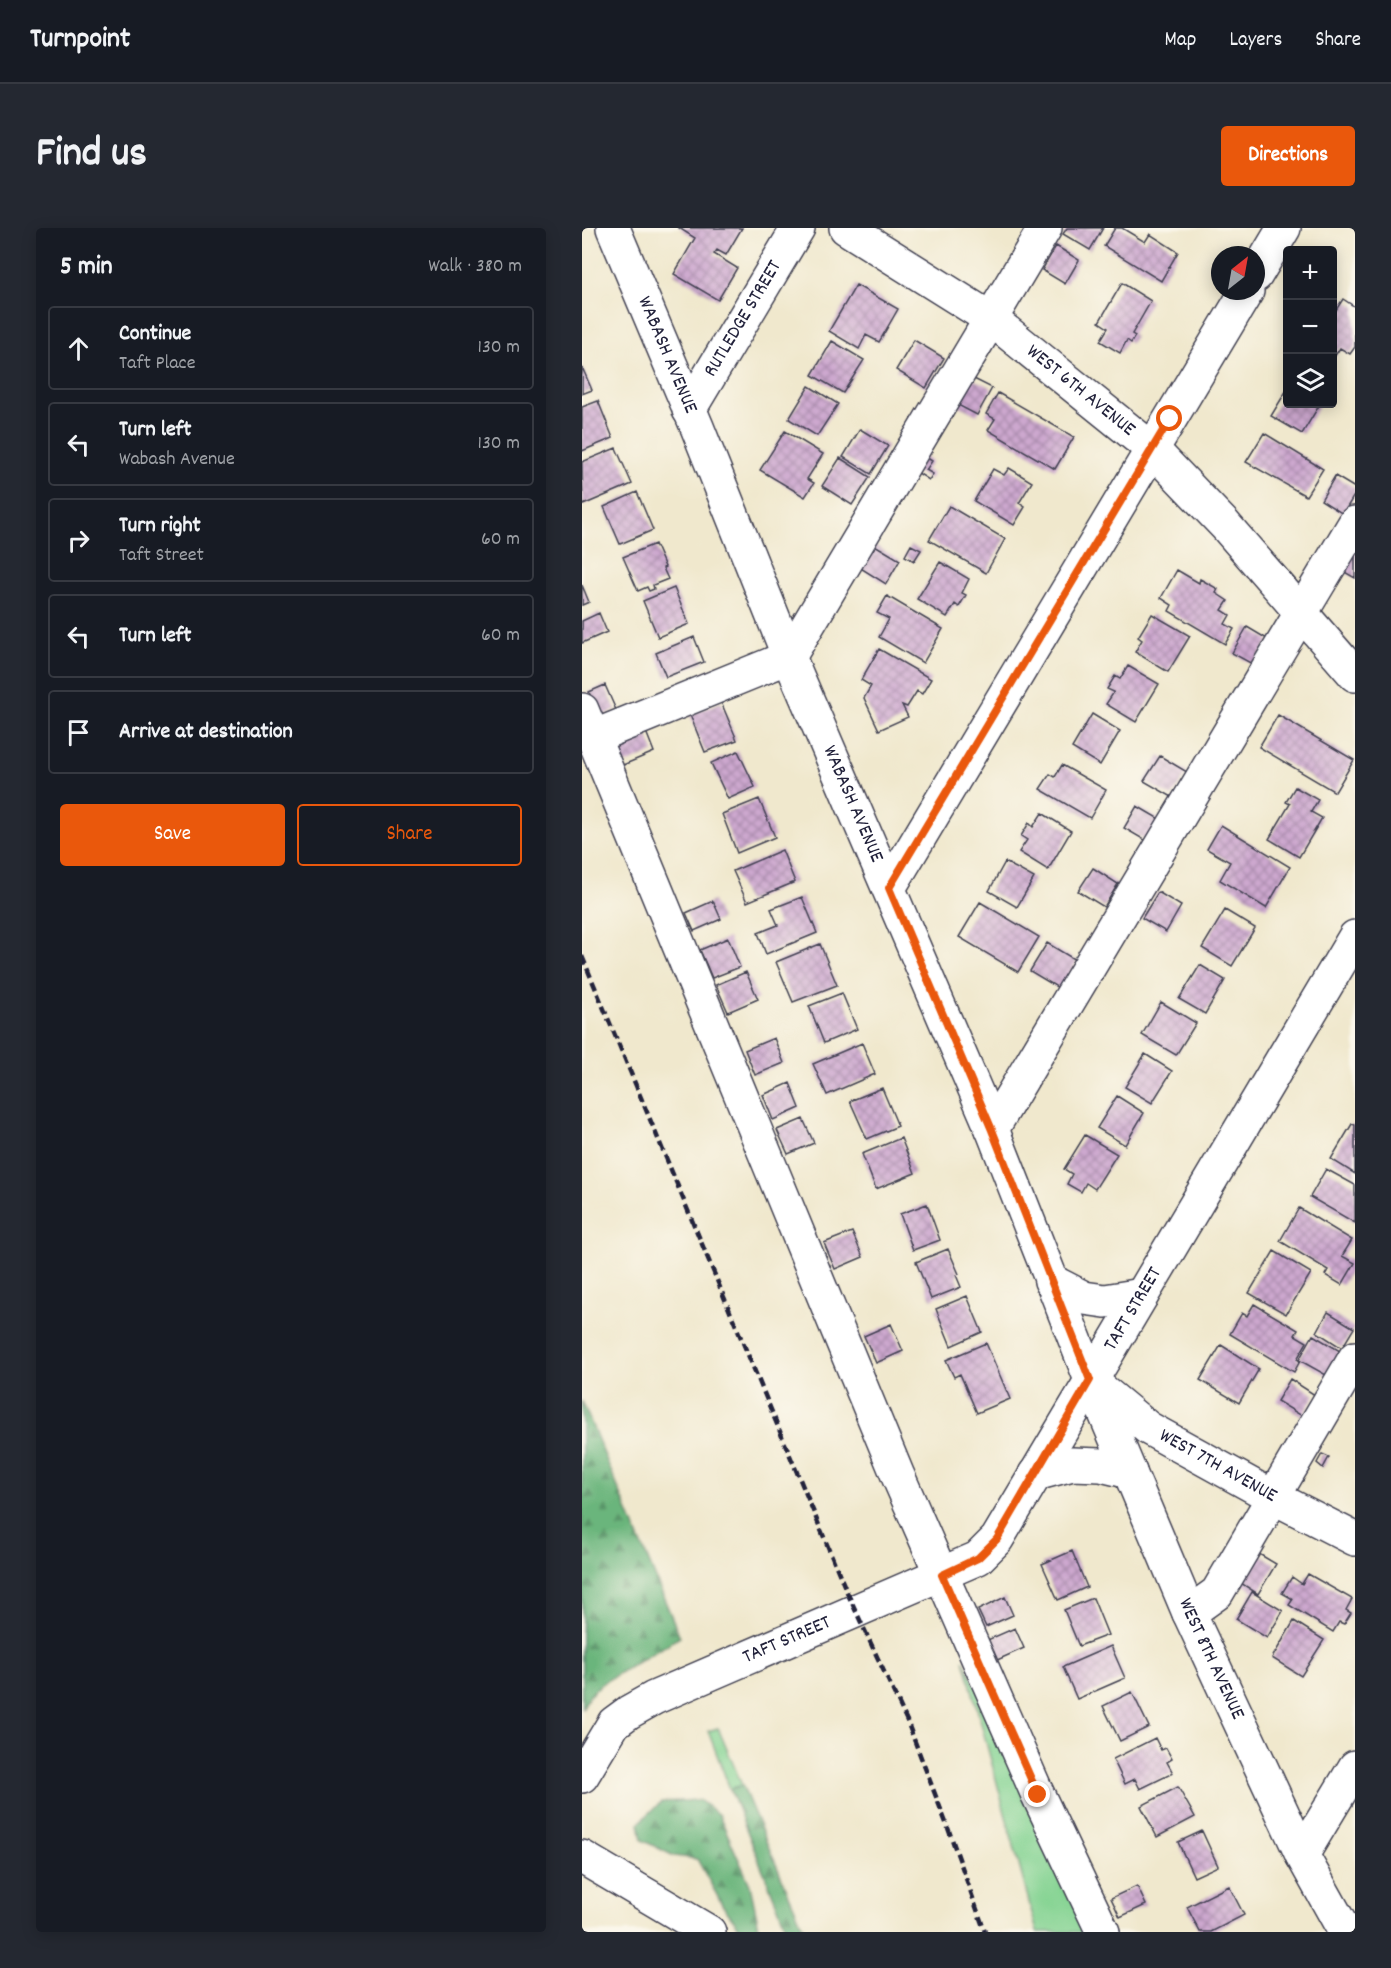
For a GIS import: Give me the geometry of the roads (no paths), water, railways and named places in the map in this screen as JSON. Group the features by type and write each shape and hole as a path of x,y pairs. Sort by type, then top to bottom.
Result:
{"street":[{"name":"WABASH AVENUE","path":"613,228 789,657 992,1130 1090,1380"},
{"name":"RUTLEDGE STREET","path":"689,410 798,228"},
{"name":"WEST 6TH AVENUE","path":"846,228 991,319 1152,449 1224,525 1355,675"},
{"path":"1045,228 789,657 588,723 894,1465 1038,1795 1103,1932"},
{"path":"1265,260 1284,228"},
{"path":"889,888 1242,300"},
{"path":"992,1130 1355,524"},
{"name":"TAFT STREET","path":"582,1776 614,1723 629,1712 654,1698 942,1575 978,1558 997,1539 1355,937"},
{"path":"1051,1281 1084,1298 1105,1301 1142,1295"},
{"path":"1189,1613 1217,1593 1355,1358"},
{"name":"WEST 8TH AVENUE","path":"1090,1380 1189,1613 1302,1855 1345,1932"},
{"name":"WEST 7TH AVENUE","path":"1090,1380 1148,1428 1355,1539"},
{"path":"1035,1474 1072,1464 1101,1465 1130,1472"},
{"path":"1302,1855 1355,1767"},
{"path":"582,1857 709,1932"}],"railway":[{"path":"582,956 846,1590 907,1721 985,1932"}]}
